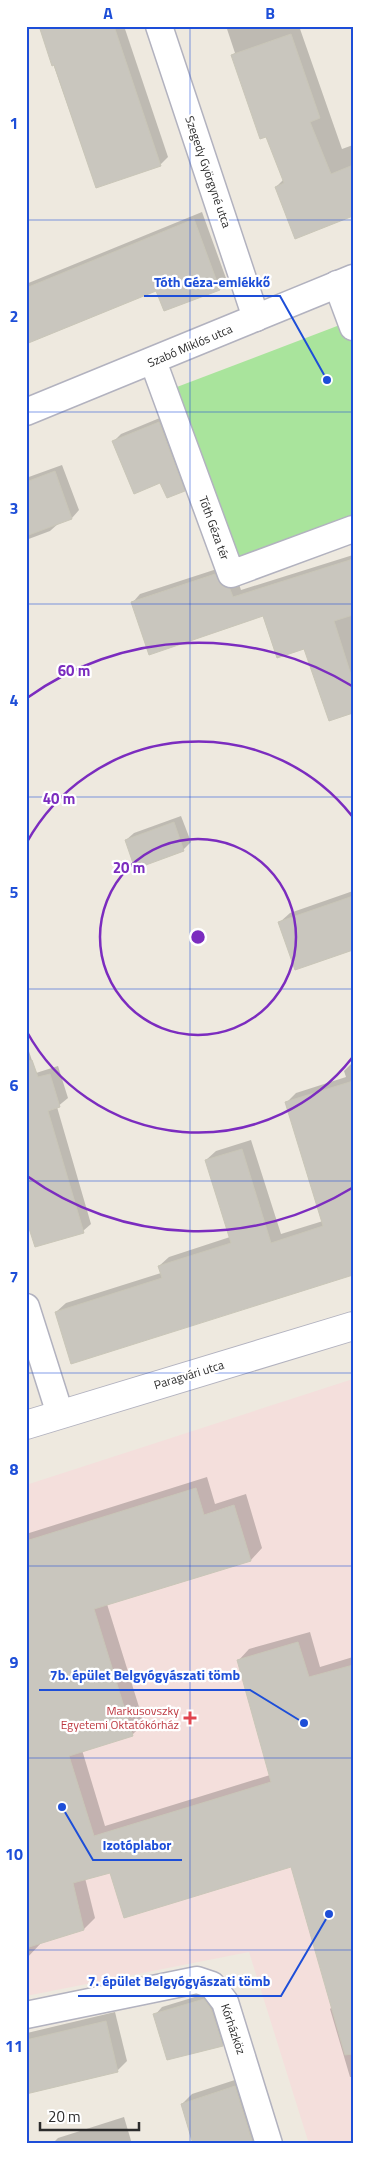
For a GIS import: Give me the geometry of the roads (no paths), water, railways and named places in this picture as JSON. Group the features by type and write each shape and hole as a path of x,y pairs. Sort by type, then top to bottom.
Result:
{"street":[{"name":"Szegedy Györgyné utca","path":"159,26 256,318"},
{"name":"Szabó Miklós utca","path":"26,412 345,281"},
{"path":"345,281 353,327"},
{"name":"Tóth Géza tér","path":"153,361 231,574 353,529"},
{"path":"26,1307 60,1414"},
{"name":"Paragvári utca","path":"26,1425 353,1326"},
{"name":"Kórházköz","path":"26,2015 197,1980 212,1985 225,2002 269,2144"}],"place":[{"name":"Tóth Géza-emlékkő","path":"327,380"},
{"name":"Markusovszky Egyetemi Oktatókórház","path":"190,1718"},
{"name":"7b. épület Belgyógyászati tömb","path":"304,1723"},
{"name":"Izotóplabor","path":"62,1807"},
{"name":"7. épület Belgyógyászati tömb","path":"329,1914"}]}
